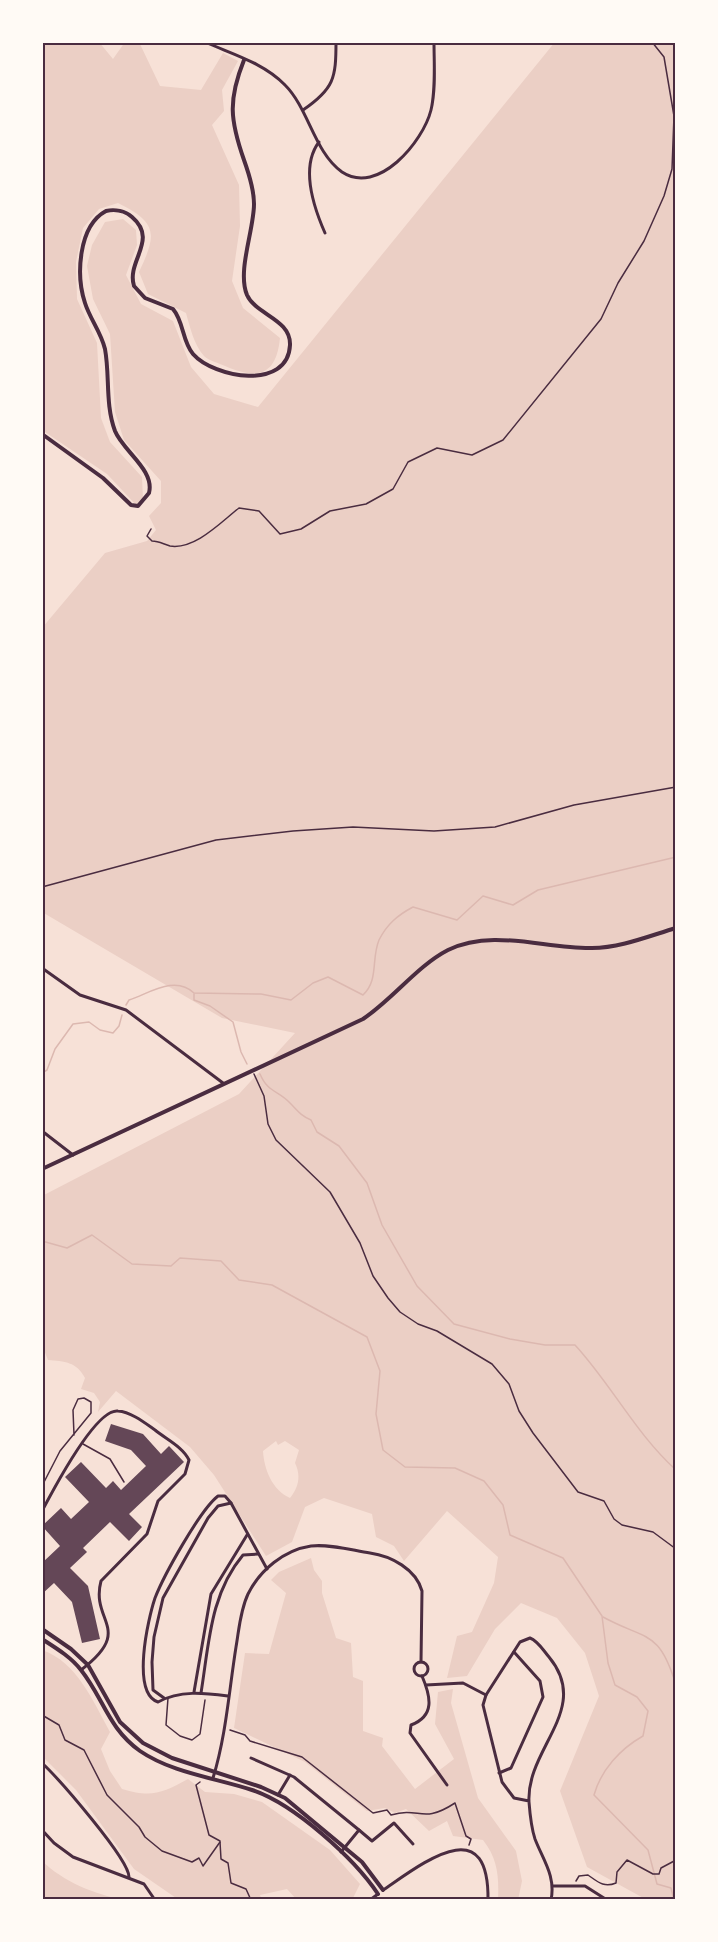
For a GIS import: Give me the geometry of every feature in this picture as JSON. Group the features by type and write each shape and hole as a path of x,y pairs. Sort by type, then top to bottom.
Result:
{"street":[{"path":"205,42 278,78 303,110 319,142 337,168 352,177 370,179 378,177 392,166 414,141 430,112 434,42"},
{"path":"303,110 323,95 330,86 335,71 336,42"},
{"path":"42,434 103,478 131,505 138,506 149,493 147,476 124,448 116,432 110,412 105,351 86,306 80,284 81,261 87,235 94,221 106,211 124,212 140,226 144,244 133,271 134,286 146,298 173,309 189,348 199,359 238,375 249,376 274,371 286,357 290,344 286,332 255,305 245,289 254,203 231,115 233,93 244,60"},
{"path":"319,142 309,165 316,211 325,233"},
{"path":"42,1169 363,1019 385,1004 429,963 457,946 483,940 596,948 676,928"},
{"path":"42,968 80,995 126,1010 223,1083"},
{"path":"42,1131 73,1155"},
{"path":"42,1511 60,1476 103,1418 112,1412 118,1411 147,1424 182,1451 189,1466 185,1474 158,1501 147,1534 101,1581 100,1591 109,1638 102,1651 81,1670"},
{"path":"228,1696 194,1692 166,1697 158,1702 149,1697 144,1678 146,1640 155,1599 206,1509 219,1496 225,1496 231,1503 267,1569"},
{"path":"166,1697 153,1690 152,1662 161,1603 208,1518 218,1506 231,1503"},
{"path":"194,1692 211,1594 247,1534"},
{"path":"213,1778 224,1728 244,1604 256,1582 267,1569 284,1556 308,1547 326,1546 384,1555 394,1559 415,1577 422,1591 421,1662"},
{"path":"201,1693 214,1610 222,1586 243,1555 258,1554"},
{"path":"42,1629 71,1649 88,1665 111,1710 136,1738 171,1758 215,1771 278,1795 293,1804 345,1847 371,1872 383,1890"},
{"path":"529,1801 519,1800 510,1795 499,1773 484,1713 486,1695 520,1642 530,1638 537,1641 554,1663 562,1679 565,1696 561,1713 532,1775 529,1801 532,1827 549,1870 552,1886 551,1900"},
{"path":"42,1639 64,1654 81,1670 110,1720 131,1743 169,1765 276,1801 360,1869 378,1894"},
{"path":"499,1773 511,1768 543,1697 540,1681 514,1652"},
{"path":"421,1662 413,1669 416,1674 422,1676 426,1685 428,1713 422,1721 411,1725 410,1733 447,1785"},
{"path":"421,1662 428,1668 422,1676"},
{"path":"426,1685 468,1684 486,1695"},
{"path":"251,1758 290,1775 372,1841 394,1823 413,1844"},
{"path":"42,1763 81,1804 125,1863 129,1877"},
{"path":"278,1795 290,1775"},
{"path":"42,1830 54,1843 73,1857 144,1884 155,1900"},
{"path":"341,1852 359,1830"},
{"path":"370,1900 431,1859 456,1849 470,1851 484,1863 488,1878 488,1900"},
{"path":"552,1886 577,1885 591,1888 607,1900"}],"lane":[{"path":"42,1486 60,1451 74,1435 91,1413 91,1402 84,1398 78,1399 73,1405 74,1435"},
{"path":"83,1444 110,1459 124,1482"},
{"path":"166,1697 166,1725 180,1736 192,1740 200,1734 205,1700"}],"path":[{"path":"151,529 147,536 152,541 159,541 170,546 200,540 238,507 259,511 280,534 301,529 330,511 366,504 393,489 408,462 436,448 472,455 503,440 601,319 618,284 644,242 664,196 672,169 674,116 664,57 652,42"},
{"path":"672,169 676,165"},
{"path":"42,887 216,840 353,827 434,831 495,827 574,805 676,787"},
{"path":"253,1070 264,1096 268,1124 276,1140 330,1192 360,1243 374,1276 400,1312 492,1364 509,1384 519,1411 533,1433 578,1492 604,1501 621,1526 653,1532 676,1550"},
{"path":"42,1715 59,1725 65,1740 84,1750 107,1795 139,1827 145,1837 162,1851 192,1862 199,1858 203,1866 220,1842"},
{"path":"224,1728 245,1735 250,1741 302,1757 373,1813 387,1809 391,1815 404,1811 420,1816 437,1815 455,1803 466,1836 471,1839 469,1845"},
{"path":"201,1774 199,1784 196,1785 205,1823 209,1835 220,1842"},
{"path":"220,1842 221,1859 228,1863 231,1883 246,1889 251,1900"},
{"path":"577,1885 577,1877 588,1875 604,1886 616,1883 617,1872 627,1860 653,1874 658,1874 661,1868 676,1860"}],"shaded area":[{"path":"42,42 99,42 113,59 125,42 139,42 160,86 201,90 223,53 238,61 222,90 224,111 212,125 239,185 240,226 232,281 243,308 280,338 278,351 270,367 263,372 247,373 209,359 198,347 186,313 148,294 139,272 151,239 147,224 141,217 118,203 99,209 83,228 76,262 77,299 97,343 101,418 110,442 142,477 143,500 137,506 107,474 42,430"},
{"path":"555,42 676,42 676,1900 647,1900 587,1867 560,1791 599,1696 585,1653 557,1618 521,1603 495,1629 467,1676 447,1678 457,1636 472,1632 494,1583 498,1557 447,1511 404,1561 394,1546 376,1537 372,1514 324,1498 305,1507 292,1542 266,1556 214,1475 190,1447 116,1391 98,1412 100,1402 94,1393 81,1389 85,1378 82,1373 70,1363 48,1360 42,1345 42,1196 239,1094 295,1033 222,1018 42,912 42,628 105,553 147,541 156,530 149,516 161,503 161,481 124,440 115,412 110,334 93,299 87,266 92,245 105,222 123,219 136,230 137,245 126,275 141,304 173,321 191,367 214,394 258,407","holes":["276,1441 278,1445 285,1441 299,1450 295,1463 298,1481 290,1498 278,1490 265,1465 263,1451"]},
{"path":"311,1558 314,1570 322,1581 322,1593 336,1638 351,1643 353,1677 363,1681 363,1731 383,1738 382,1746 415,1789 454,1759 435,1724 438,1692 453,1689 451,1703 478,1798 516,1851 522,1881 518,1900 498,1900 496,1868 492,1854 483,1840 453,1836 447,1821 429,1831 406,1809 395,1813 385,1808 367,1811 305,1762 234,1728 245,1653 269,1654 286,1593 271,1580 279,1572"},
{"path":"42,1650 65,1664 83,1684 90,1696 110,1732 101,1749 110,1771 122,1789 132,1792 156,1793 188,1779 205,1792 234,1794 262,1802 330,1850 360,1884 352,1900 297,1900 287,1889 260,1895 262,1900 179,1900 134,1869 76,1790 42,1756"},
{"path":"42,1861 60,1875 80,1886 124,1900 42,1900"}],"building":[{"path":"111,1424 143,1434 161,1454 169,1446 184,1462 129,1514 142,1527 129,1541 110,1522 83,1548 87,1552 70,1568 88,1586 100,1639 82,1643 72,1602 54,1583 42,1594 42,1563 60,1546 42,1526 61,1508 71,1519 89,1502 65,1477 81,1462 106,1488 113,1481 121,1490 146,1466 131,1450 105,1441"}],"waterway":[{"path":"126,1005 129,1000 171,985 187,988 194,993 261,994 291,1000 313,983 328,977 363,995 371,983 377,947 382,934 393,920 413,907 457,920 483,896 513,905 538,890 676,857"},
{"path":"194,994 194,1000 210,1006 233,1022 241,1052 247,1064"},
{"path":"42,1073 47,1070 55,1049 73,1024 89,1022 100,1030 113,1033 119,1026 122,1015"},
{"path":"260,1074 266,1085 311,1120 317,1132 339,1146 367,1183 382,1225 417,1286 454,1324 510,1339 545,1345 575,1345 648,1441 676,1470"},
{"path":"42,1241 67,1248 92,1235 132,1264 171,1266 180,1258 221,1261 239,1280 272,1285 367,1337 380,1371 376,1414 383,1450 405,1467 455,1468 484,1481 503,1505 510,1535 563,1558 602,1616 608,1663 615,1685 637,1697 648,1711 643,1736 612,1761 601,1777 594,1795 648,1850 657,1884 671,1888 674,1900"},
{"path":"603,1617 641,1634 657,1645 664,1654 676,1685"}]}
